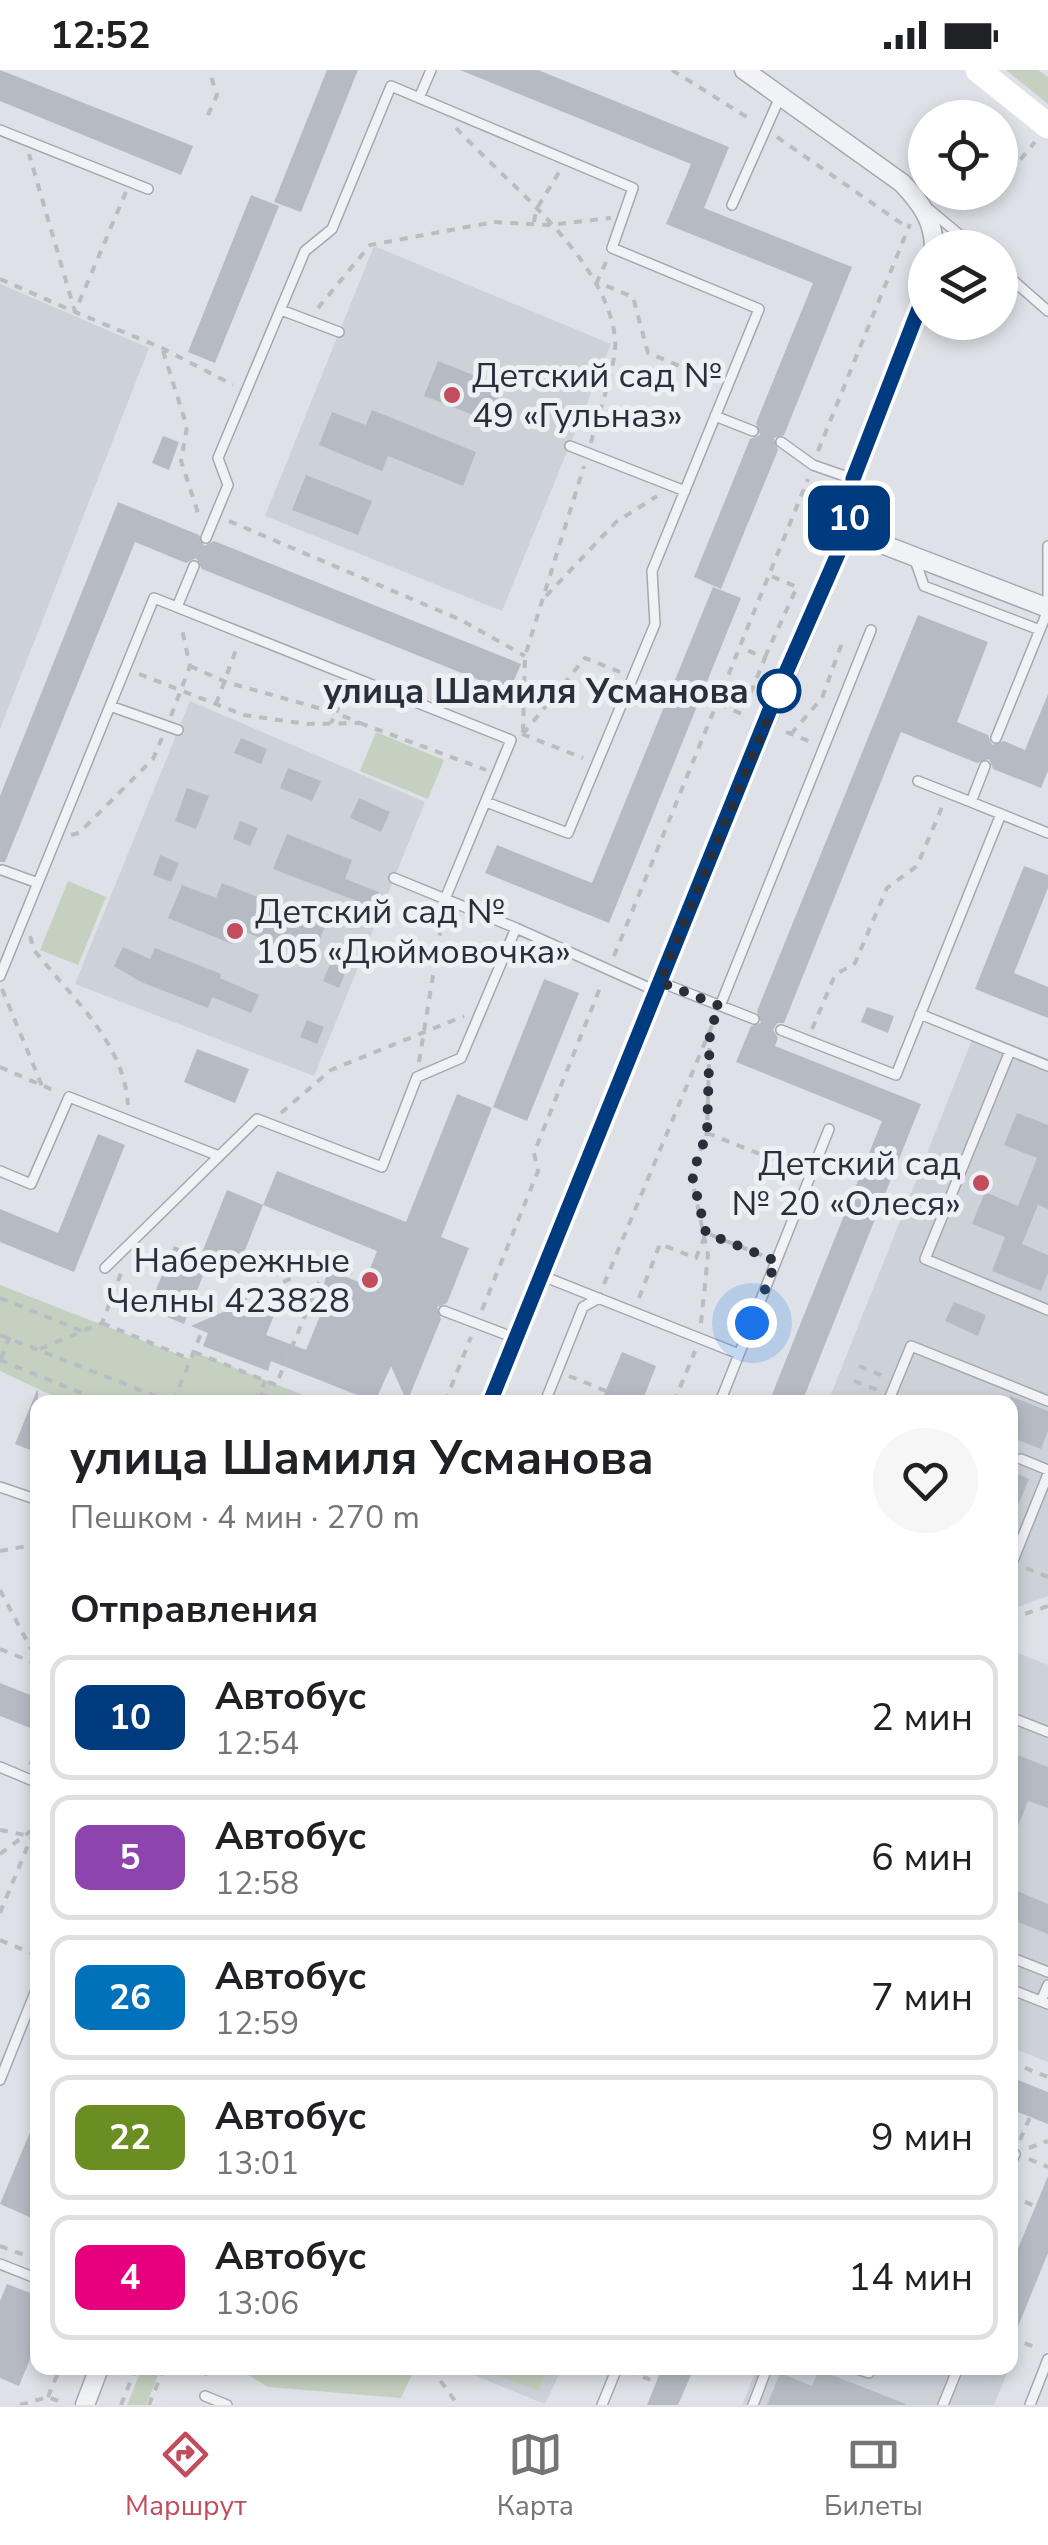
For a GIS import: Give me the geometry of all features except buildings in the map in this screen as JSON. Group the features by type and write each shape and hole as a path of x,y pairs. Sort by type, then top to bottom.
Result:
{"main road":[{"path":"978,70 1042,134"}],"street":[{"path":"744,70 908,189"},
{"path":"493,1395 848,531 853,479 908,337"},
{"path":"848,531 1048,608"},
{"path":"85,2405 97,2375"}],"lane":[{"path":"419,98 430,70"},
{"path":"206,538 228,485 218,458 305,251 332,229 391,86 633,188 612,248 759,309 652,570 655,624 568,834 486,802"},
{"path":"732,205 781,95"},
{"path":"0,130 148,190"},
{"path":"930,210 954,230"},
{"path":"1018,284 1048,310"},
{"path":"281,310 339,332"},
{"path":"715,416 753,431"},
{"path":"780,442 813,465 853,479"},
{"path":"570,446 684,491"},
{"path":"1048,546 1048,596"},
{"path":"914,555 924,586 1040,630"},
{"path":"177,607 194,566"},
{"path":"0,980 154,598 511,740 445,899"},
{"path":"996,738 1048,608"},
{"path":"720,1006 871,630"},
{"path":"110,706 178,730"},
{"path":"971,802 985,766"},
{"path":"918,781 1048,833"},
{"path":"782,1030 896,1075 1001,814"},
{"path":"2,870 38,884"},
{"path":"394,878 607,971 754,1019"},
{"path":"106,1268 257,1120 382,1168 417,1077 461,1058 516,928"},
{"path":"920,1014 1048,1066"},
{"path":"1010,1051 925,1259 1048,1310"},
{"path":"0,1171 31,1184 68,1096 219,1156"},
{"path":"723,1395 830,1129"},
{"path":"540,1275 739,1354"},
{"path":"548,1395 583,1307 599,1298"},
{"path":"444,1311 515,1338"},
{"path":"891,1395 911,1346 1048,1401"},
{"path":"1018,1540 1048,1472 1021,1459"},
{"path":"0,1488 30,1497"},
{"path":"1018,1720 1048,1732"},
{"path":"0,1767 30,1779"},
{"path":"1018,1960 1048,1972"},
{"path":"1018,1992 1045,2003 1048,1985"},
{"path":"0,2080 30,2004"},
{"path":"0,2264 30,2276"},
{"path":"1030,2405 1048,2356"},
{"path":"602,2405 615,2375"},
{"path":"752,2405 765,2375"},
{"path":"943,2405 955,2375"},
{"path":"205,2396 227,2405"}],"path":[{"path":"208,115 217,95 209,70"},
{"path":"672,70 760,126"},
{"path":"432,103 536,210 597,282 616,340 588,453 525,656 523,734"},
{"path":"448,1395 538,1171 534,1153 742,648 908,228 768,131"},
{"path":"1018,163 1042,134"},
{"path":"24,140 75,312"},
{"path":"534,222 536,210 564,159"},
{"path":"75,312 130,182"},
{"path":"301,318 323,305 370,245 458,227 534,222 548,225 591,216 622,218"},
{"path":"597,282 612,248"},
{"path":"0,279 163,350 246,392"},
{"path":"597,282 633,297 648,353 728,386"},
{"path":"163,350 187,427 181,461 206,538"},
{"path":"542,600 616,522 672,486"},
{"path":"215,516 461,620 525,656"},
{"path":"719,704 744,714 797,586 771,576"},
{"path":"56,838 79,833 153,760 190,666 177,607"},
{"path":"216,704 242,633"},
{"path":"823,747 788,733 822,698 843,640"},
{"path":"742,648 765,658"},
{"path":"511,740 523,734 585,658 633,677"},
{"path":"190,666 226,682 336,712 497,774"},
{"path":"125,668 244,715 360,723"},
{"path":"332,723 351,676"},
{"path":"523,734 597,764"},
{"path":"808,1040 835,975 855,963 886,888 917,866 948,793"},
{"path":"417,1077 445,899"},
{"path":"26,914 34,950 100,1027 127,1089 128,1120"},
{"path":"0,980 44,1087 0,1067"},
{"path":"599,1298 720,1006"},
{"path":"257,1120 284,1112 331,1070 482,1008"},
{"path":"677,1395 700,1338 708,1255 692,1175 707,1133 710,1030"},
{"path":"707,1133 811,1174"},
{"path":"706,1233 776,1261"},
{"path":"633,1312 660,1244 696,1258 706,1233"},
{"path":"194,1352 276,1385 327,1264"},
{"path":"175,1395 209,1314 327,1264 358,1275"},
{"path":"102,1323 121,1273"},
{"path":"256,1293 306,1313"},
{"path":"0,1299 82,1331"},
{"path":"40,1348 102,1323 191,1360"},
{"path":"0,1335 155,1395"},
{"path":"10,1336 0,1360 87,1395"},
{"path":"859,1366 896,1381"},
{"path":"557,1371 606,1390"},
{"path":"260,1394 265,1381"},
{"path":"854,1381 881,1395"},
{"path":"0,1551 30,1545"},
{"path":"1018,1567 1048,1577"},
{"path":"0,1590 30,1648"},
{"path":"1018,1617 1048,1606"},
{"path":"0,1649 30,1660"},
{"path":"25,1777 30,1765"},
{"path":"0,1830 25,1835"},
{"path":"0,1854 30,1832"},
{"path":"0,1913 30,1840"},
{"path":"0,1940 30,1953"},
{"path":"1018,2065 1048,2078"},
{"path":"1018,2141 1030,2117"},
{"path":"1018,2151 1048,2141"},
{"path":"1018,2155 1048,2167"},
{"path":"1018,2199 1035,2206"},
{"path":"0,2246 30,2257"},
{"path":"1018,2341 1048,2356"},
{"path":"48,2397 57,2375"},
{"path":"121,2405 133,2375"},
{"path":"150,2405 161,2375"},
{"path":"436,2375 458,2405"},
{"path":"637,2375 656,2382"},
{"path":"20,2405 48,2397 64,2403"}],"shaded area":[{"name":"Детский сад № 49 «Гульназ»","path":"374,246 611,344 502,611 265,516"},
{"path":"0,284 149,348 0,729"},
{"name":"Детский сад № 105 «Дюймовочка»","path":"190,701 425,802 314,1076 75,984"},
{"name":"Детский сад № 20 «Олеся»","path":"976,1030 1048,1059 1048,1596 1018,1607 1018,1395 831,1395"},
{"path":"1018,1653 1048,1665 1048,2062 1018,2050"},
{"path":"473,2375 559,2375 545,2404"},
{"path":"754,2375 1006,2375 994,2405 742,2405"}],"green space":[{"path":"1006,70 1038,70 1048,77 1048,104"},
{"path":"376,732 444,760 428,799 360,771"},
{"path":"68,881 106,897 78,965 40,950"},
{"path":"0,1285 190,1359 194,1352 303,1395 51,1395 0,1371"},
{"path":"139,2375 158,2375 146,2405 127,2405"},
{"path":"248,2375 412,2375 401,2398 268,2387"},
{"path":"497,2375 545,2375 538,2391"}],"bus line":[{"name":"10","path":"493,1395 773,702 804,640 848,531 853,479 908,337"}],"place":[{"name":"Детский сад № 49 «Гульназ»","path":"452,395"},
{"name":"улица Шамиля Усманова","path":"779,691"},
{"name":"Детский сад № 105 «Дюймовочка»","path":"235,931"},
{"name":"Детский сад № 20 «Олеся»","path":"981,1183"},
{"name":"Набережные Челны 423828","path":"370,1280"}],"route":[{"path":"752,1323 776,1261 706,1233 692,1175 707,1133 710,1030 720,1006 660,982 779,691"}]}
